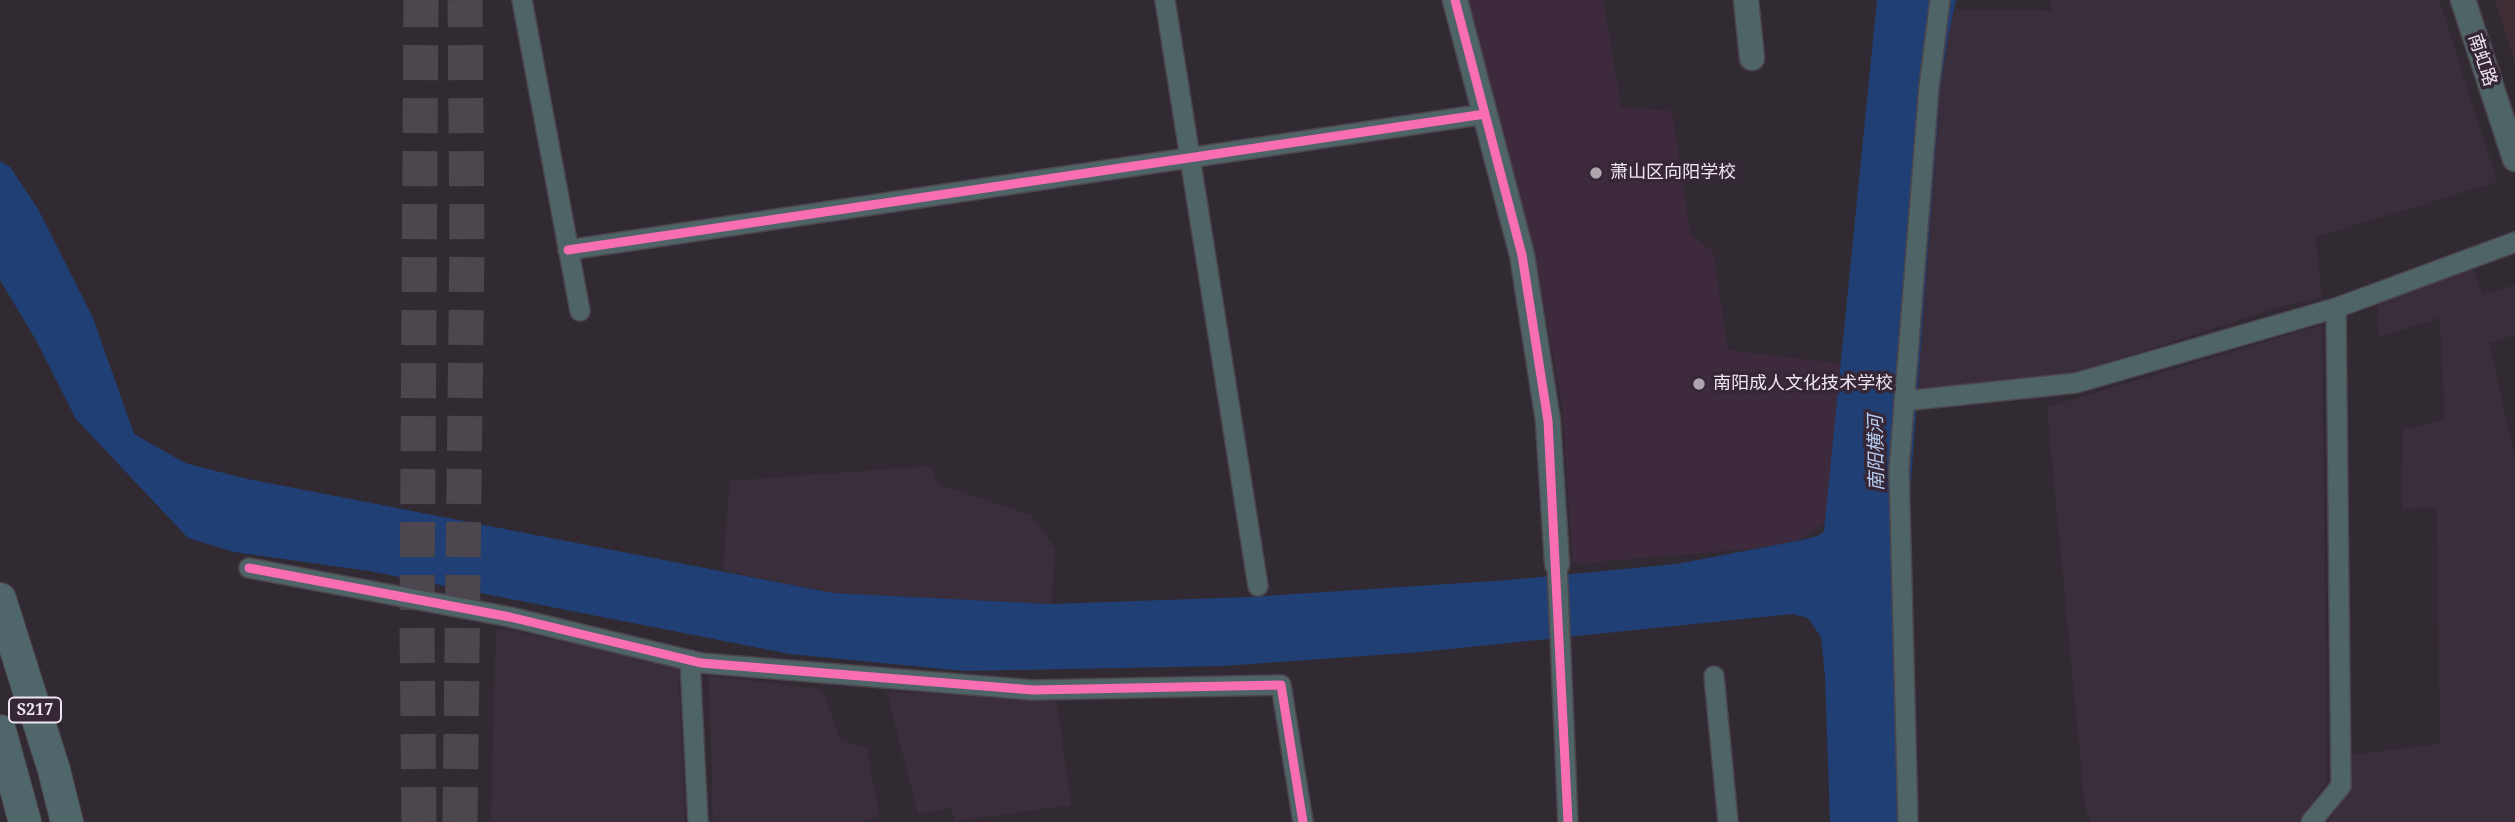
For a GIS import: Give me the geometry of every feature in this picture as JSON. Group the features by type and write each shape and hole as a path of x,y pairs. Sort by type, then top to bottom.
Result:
{"main road":[{"name":"S217","path":"0,599 54,769 67,822"},
{"name":"S217","path":"0,731 25,822"}],"street":[{"path":"522,0 580,311"},
{"path":"1165,0 1258,586"},
{"path":"1455,0 1524,268 1548,421 1569,822"},
{"path":"1746,0 1752,58"},
{"path":"1908,822 1899,469 1929,87 1940,0"},
{"name":"南虹路","path":"2463,0 2515,159"},
{"path":"568,250 1485,114"},
{"path":"1904,401 2076,383 2336,309 2515,242"},
{"path":"2311,822 2341,786 2336,309"},
{"path":"249,568 509,617 701,663 1033,690 1281,685 1303,822"},
{"path":"690,660 698,822"},
{"path":"1714,676 1728,822"}],"shaded area":[{"name":"南阳成人文化技术学校","path":"1464,0 1603,0 1621,107 1672,111 1690,234 1713,252 1728,350 1842,364 1826,522 1797,541 1757,548 1573,564 1562,403 1537,268"},
{"path":"2051,0 2439,0 2497,182 2315,237 2322,298 2280,307 2068,375 1918,388 1940,91 1954,9 2051,11"},
{"path":"2495,0 2515,0 2515,63"},
{"path":"2473,268 2482,295 2515,285 2515,335 2489,343 2515,459 2515,822 2328,822 2338,808 2349,755 2440,744 2437,507 2402,509 2403,430 2445,420 2440,318 2379,337 2377,299"},
{"path":"2322,325 2327,781 2298,822 2091,822 2085,807 2047,407"},
{"path":"931,466 937,484 1031,515 1055,549 1051,604 833,593 723,570 730,481"},
{"path":"496,628 678,665 685,822 491,822"},
{"path":"709,676 822,689 840,740 867,748 879,816 862,822 713,822"},
{"path":"887,692 1056,698 1071,805 955,821 951,808 918,814"}],"water":[{"name":"南阳横河","path":"1877,0 1956,0 1940,91 1910,493 1914,822 1830,822 1825,676 1821,637 1808,618 1792,614 1420,652 1222,666 965,671 790,654 369,571 234,552 188,538 76,419 36,340 0,280 0,161 10,167 38,209 93,318 134,434 185,463 243,478 833,593 1051,604 1249,597 1509,580 1676,564 1797,541 1818,536 1824,531"}],"tunnel":[{"path":"419,822 417,621 421,0"},
{"path":"460,822 467,240 465,0"}],"cycle path":[{"path":"1455,0 1522,255 1548,421 1568,822"},
{"path":"568,250 1485,114"},
{"path":"249,568 510,617 701,663 1033,690 1281,685 1303,822"}],"place":[{"name":"萧山区向阳学校","path":"1596,173"},
{"name":"南阳成人文化技术学校","path":"1699,384"}]}
